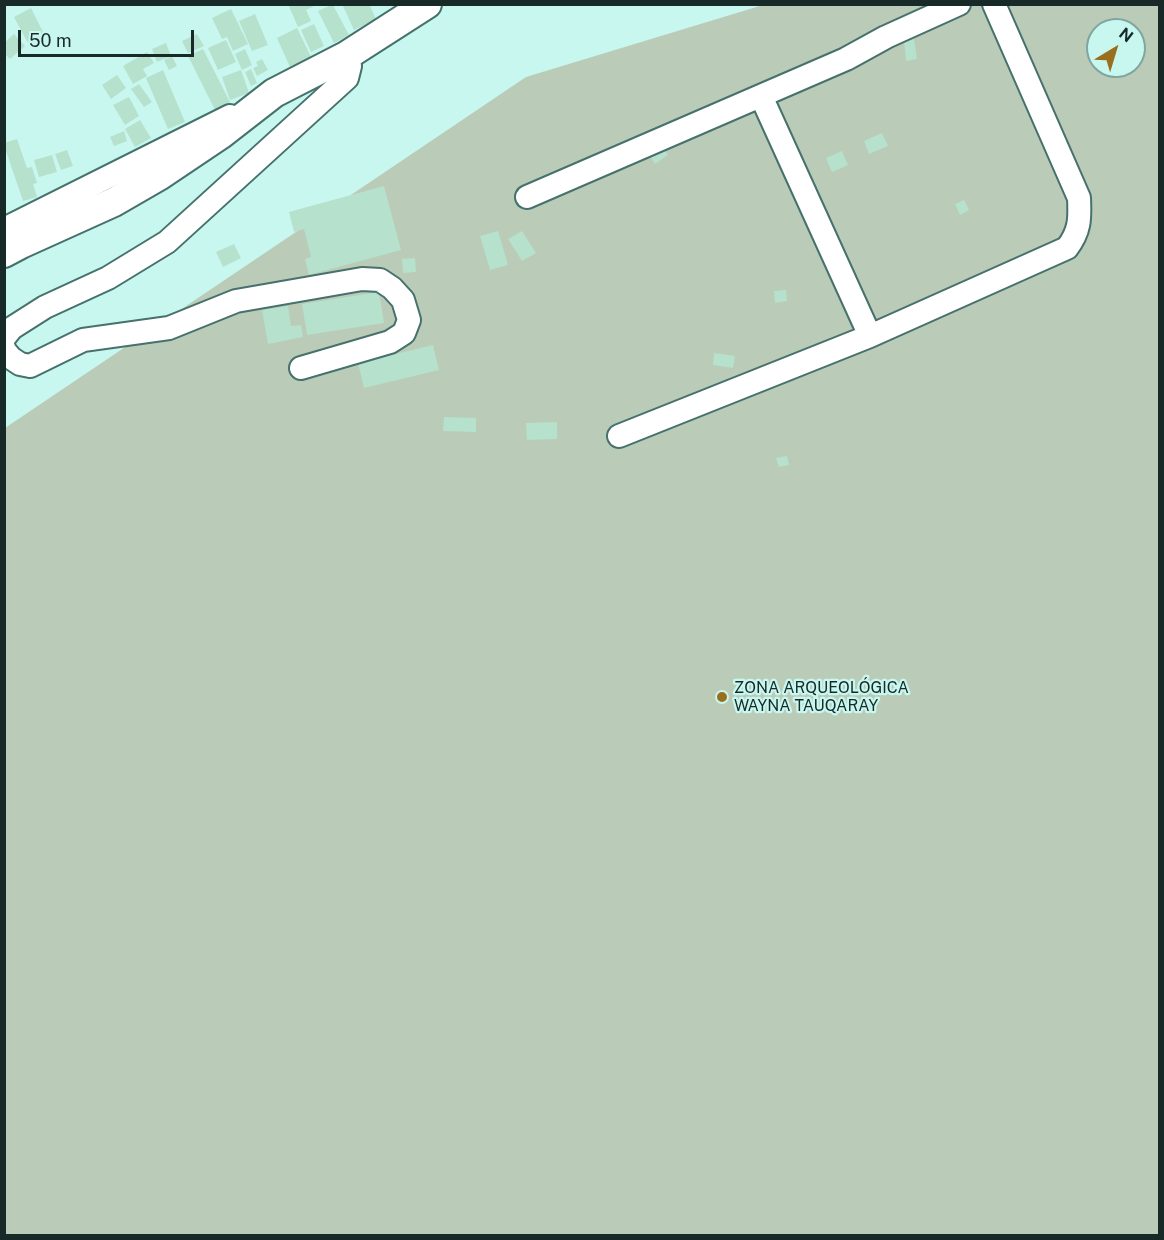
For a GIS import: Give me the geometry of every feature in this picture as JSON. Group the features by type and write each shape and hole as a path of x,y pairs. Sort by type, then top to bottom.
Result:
{"main road":[{"path":"4,253 114,202 159,176 220,135 274,93 346,56 427,4"}],"street":[{"path":"527,197 846,59 886,37 959,4"},
{"path":"620,436 870,336 1067,248 1076,237 1080,217 1079,198 994,4"},
{"path":"4,338 12,328 45,307 108,278 166,242 347,78 350,66 346,56"},
{"path":"4,229 274,93"},
{"path":"761,96 870,336"},
{"path":"4,348 11,358 20,364 30,366 83,340 169,328 236,301 362,279 380,280 392,288 403,300 409,320 404,333 390,342 301,368"}],"green space":[{"path":"763,5 1159,5 1159,1235 5,1236 5,428 526,77"}],"building":[{"path":"288,4 313,4 314,6 306,10 311,21 298,27"},
{"path":"342,4 369,4 376,19 354,30"},
{"path":"331,5 349,35 334,43 318,11"},
{"path":"31,8 45,36 29,45 14,17"},
{"path":"231,9 248,44 233,51 227,37 222,39 212,18"},
{"path":"255,14 268,45 252,51 239,21"},
{"path":"314,24 324,46 311,52 301,30"},
{"path":"297,28 311,57 290,67 277,38"},
{"path":"14,34 25,46 10,59 4,53 4,43"},
{"path":"197,34 204,46 188,53 182,41"},
{"path":"914,39 917,59 906,61 904,40"},
{"path":"226,40 236,62 218,70 208,48"},
{"path":"166,43 171,56 157,62 152,49"},
{"path":"203,49 230,102 215,110 188,56"},
{"path":"245,49 252,65 242,70 235,54"},
{"path":"147,52 154,63 143,69 147,76 133,84 123,66"},
{"path":"172,56 177,66 169,70 164,60"},
{"path":"262,59 268,70 257,76 253,68 258,66 256,62"},
{"path":"251,69 257,83 251,86 245,72"},
{"path":"163,70 185,122 168,129 146,78"},
{"path":"241,70 249,93 230,100 222,77"},
{"path":"117,75 126,88 111,99 102,85"},
{"path":"139,84 152,102 144,107 131,89"},
{"path":"129,97 139,116 125,125 113,105"},
{"path":"140,120 151,138 135,147 125,129"},
{"path":"124,131 127,141 114,146 110,137"},
{"path":"882,133 888,146 869,154 864,141"},
{"path":"17,139 27,168 32,167 37,183 33,184 37,197 23,201 4,145 4,143"},
{"path":"661,144 668,155 655,164 648,153"},
{"path":"67,150 73,166 61,170 55,154"},
{"path":"842,151 848,165 832,172 826,158"},
{"path":"52,155 57,172 39,177 34,160"},
{"path":"384,186 401,250 309,275 305,259 311,257 304,229 294,232 289,212"},
{"path":"964,200 969,210 960,215 955,204"},
{"path":"498,231 508,265 490,270 480,236"},
{"path":"522,231 536,253 522,261 508,239"},
{"path":"234,244 241,258 223,267 216,252"},
{"path":"415,258 416,272 403,273 402,259"},
{"path":"786,290 787,301 775,303 774,291"},
{"path":"379,292 384,323 307,335 302,304"},
{"path":"288,306 291,326 301,325 303,337 268,344 262,310"},
{"path":"433,345 439,370 364,388 358,363"},
{"path":"714,353 735,356 733,368 713,365"},
{"path":"444,417 476,418 476,432 443,431"},
{"path":"557,422 557,439 527,440 526,423"},
{"path":"787,456 789,465 779,467 776,458"}],"place":[{"name":"ZONA ARQUEOLÓGICA WAYNA TAUQARAY","path":"722,697"}]}
